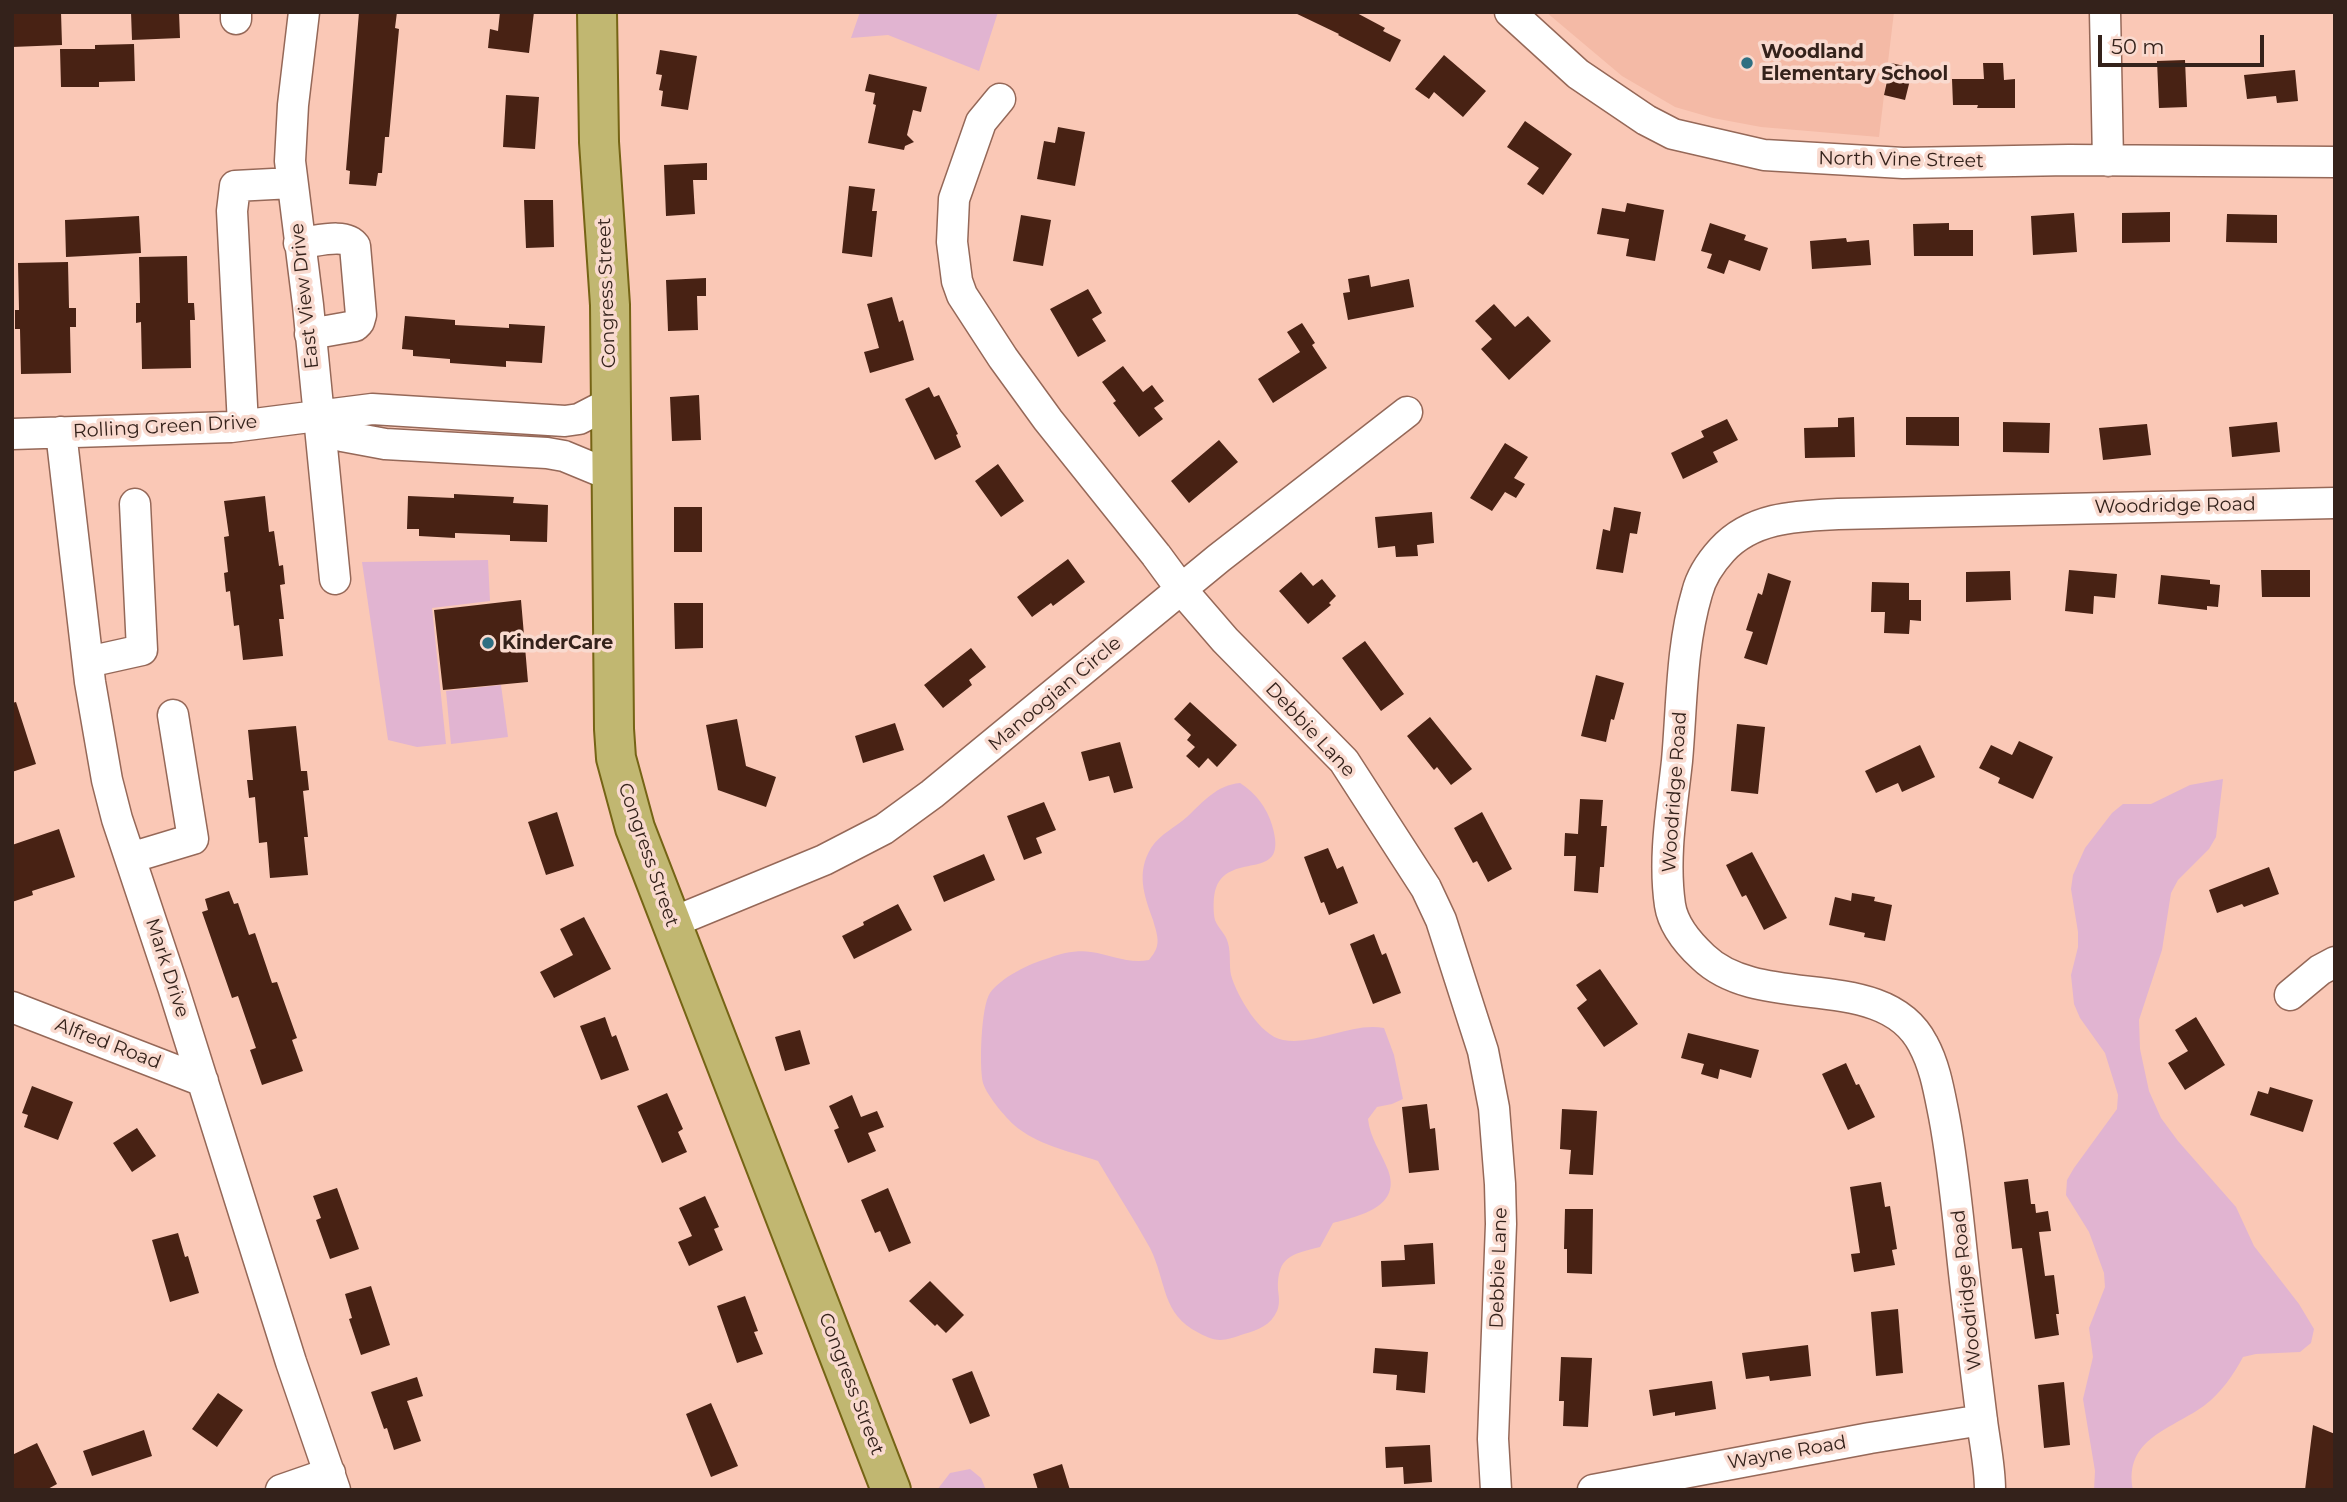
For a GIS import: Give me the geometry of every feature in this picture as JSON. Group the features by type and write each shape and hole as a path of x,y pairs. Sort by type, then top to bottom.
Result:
{"main road":[{"name":"Congress Street","path":"597,12 600,142 610,304 610,475 616,758 635,828 891,1490"}],"street":[{"name":"East View Drive","path":"304,12 293,104 290,161 335,579"},
{"name":"North Vine Street","path":"1510,12 1578,74 1646,120 1673,134 1764,155 1903,163 2335,162"},
{"path":"2105,12 2108,161"},
{"name":"Debbie Lane","path":"1000,99 981,122 954,199 952,242 959,289 973,314 1048,420 1181,589 1233,649 1344,761 1426,888 1441,920 1483,1051 1495,1121 1501,1224 1493,1439 1496,1490"},
{"path":"243,425 232,211 235,186 292,183"},
{"path":"299,243 344,239 352,241 355,246 361,314 359,322 355,326 310,334"},
{"name":"Rolling Green Drive","path":"12,434 243,425 318,414 391,409 565,421 579,419 610,403"},
{"name":"Manoogian Circle","path":"671,923 824,860 884,829 932,794 1181,589 1407,412"},
{"path":"318,414 332,430 342,436 409,447 547,453 564,456 610,475"},
{"name":"Mark Drive","path":"61,432 88,662 107,780 291,1362 333,1481"},
{"name":"Woodridge Road","path":"1990,1490 1951,1154 1939,1089 1931,1060 1922,1042 1901,1015 1882,1006 1843,997 1777,988 1741,980 1722,971 1688,941 1671,910 1669,829 1683,666 1700,582 1724,547 1749,529 1771,521 1815,515 2335,503"},
{"path":"88,662 142,650 135,504"},
{"path":"130,858 193,839 173,715"},
{"path":"2290,996 2320,970 2335,962"},
{"name":"Alfred Road","path":"12,1007 203,1081"},
{"name":"Wayne Road","path":"1593,1490 1857,1440 1982,1420"},
{"path":"281,1490 333,1481"}],"shaded area":[{"path":"860,12 998,12 979,71 888,35 851,38"},
{"name":"Woodland Elementary School","path":"1546,12 1894,12 1879,137 1761,127 1713,118 1675,107 1622,76"},
{"path":"488,560 490,601 432,608 446,744 417,747 388,740 362,562"},
{"path":"501,685 508,737 451,744 446,691"},
{"path":"2223,779 2216,837 2209,849 2178,880 2171,893 2162,950 2139,1020 2140,1049 2149,1091 2161,1118 2236,1207 2254,1246 2299,1304 2314,1329 2311,1343 2300,1352 2243,1357 2227,1383 2211,1400 2153,1437 2136,1458 2132,1472 2133,1490 2094,1490 2095,1471 2083,1399 2093,1357 2089,1328 2105,1287 2104,1273 2089,1232 2066,1195 2067,1180 2117,1109 2118,1095 2105,1053 2080,1018 2074,1004 2071,975 2078,947 2078,932 2071,889 2073,875 2085,848 2112,813 2123,804 2151,804 2190,785"},
{"path":"1240,783 1256,796 1264,807 1272,825 1275,843 1273,855 1266,861 1234,870 1223,877 1215,891 1215,920 1227,940 1231,975 1238,993 1258,1023 1274,1037 1283,1040 1308,1040 1359,1028 1384,1028 1394,1055 1403,1099 1377,1107 1368,1119 1391,1183 1384,1201 1366,1213 1333,1223 1320,1247 1288,1258 1280,1270 1279,1306 1271,1320 1254,1331 1221,1340 1199,1333 1187,1325 1171,1307 1150,1248 1098,1161 1037,1140 1014,1125 998,1108 983,1083 981,1051 985,1010 990,993 1017,971 1054,956 1075,952 1091,952 1134,961 1149,960 1157,943 1143,884 1146,857 1159,839 1211,795 1224,787"},
{"path":"970,1469 981,1478 986,1490 937,1490 950,1473"}],"building":[{"path":"12,12 61,12 62,45 12,47"},
{"path":"131,12 179,12 180,38 132,40"},
{"path":"359,12 397,12 395,28 399,29 389,137 385,137 382,173 378,173 376,186 349,184 350,171 346,170"},
{"path":"500,12 534,12 529,53 488,48 490,29 498,31"},
{"path":"1293,12 1355,12 1401,40 1390,62"},
{"path":"134,44 135,81 99,82 99,87 61,87 60,49 95,49 95,45"},
{"path":"660,50 697,56 688,110 661,106 663,91 659,90 662,75 656,74"},
{"path":"1444,55 1486,91 1463,117 1434,92 1429,99 1415,89"},
{"path":"2185,60 2187,107 2159,108 2157,61"},
{"path":"1891,63 1913,68 1905,100 1884,95"},
{"path":"1983,63 2003,63 2004,80 2015,79 2015,108 1953,105 1952,79 1984,79"},
{"path":"2295,70 2298,101 2277,103 2276,96 2247,99 2244,75"},
{"path":"869,74 927,87 921,112 913,110 907,135 914,142 905,146 904,150 868,143 876,105 873,104 875,93 865,91"},
{"path":"506,95 539,97 535,149 503,147"},
{"path":"1525,121 1572,154 1543,195 1527,184 1539,168 1507,147"},
{"path":"1058,127 1085,132 1075,186 1037,179 1044,141 1055,143"},
{"path":"707,163 707,180 693,180 695,214 666,216 664,165"},
{"path":"849,186 875,189 872,211 877,211 872,257 842,253"},
{"path":"524,200 553,200 554,247 526,248"},
{"path":"1627,203 1664,210 1655,261 1626,256 1629,239 1597,234 1602,208 1625,212"},
{"path":"2170,212 2170,242 2122,243 2122,213"},
{"path":"2074,213 2077,252 2033,255 2031,216"},
{"path":"2227,214 2277,215 2277,243 2226,242"},
{"path":"1021,215 1051,220 1043,266 1013,261"},
{"path":"139,216 141,253 66,257 65,220"},
{"path":"1710,223 1746,235 1744,240 1768,248 1760,271 1729,260 1724,274 1707,268 1712,254 1701,251"},
{"path":"1949,223 1949,230 1973,230 1973,256 1914,256 1913,224"},
{"path":"1846,238 1847,242 1869,240 1871,265 1812,269 1810,241"},
{"path":"187,256 188,303 194,303 195,320 190,320 191,368 142,369 141,322 136,323 136,303 140,303 139,257"},
{"path":"68,262 69,308 76,308 76,327 70,327 71,373 21,374 20,329 15,329 15,310 19,310 18,263"},
{"path":"1369,275 1371,287 1409,279 1414,307 1348,320 1343,293 1350,292 1348,279"},
{"path":"706,278 706,296 697,296 698,330 668,331 666,280"},
{"path":"1088,289 1102,313 1092,319 1106,341 1078,357 1050,309"},
{"path":"892,297 899,322 903,320 914,360 870,373 864,352 879,348 867,304"},
{"path":"1494,304 1515,327 1528,316 1551,341 1509,380 1481,349 1492,339 1475,321"},
{"path":"405,316 455,320 455,325 509,328 509,324 545,326 542,363 506,361 506,367 450,363 450,359 413,356 413,350 402,349"},
{"path":"1302,323 1327,368 1273,403 1258,379 1300,352 1287,332"},
{"path":"1123,366 1143,392 1152,385 1164,401 1154,408 1163,419 1139,437 1113,403 1116,401 1102,382"},
{"path":"929,387 934,397 939,395 958,434 956,435 961,447 935,460 905,399"},
{"path":"699,395 701,440 672,441 670,397"},
{"path":"1854,417 1855,457 1805,458 1804,428 1838,427 1838,418"},
{"path":"1906,417 1959,417 1959,446 1906,445"},
{"path":"1727,419 1738,440 1713,452 1718,462 1683,479 1671,453 1704,437 1701,431"},
{"path":"2003,422 2050,423 2049,453 2003,452"},
{"path":"2277,422 2280,452 2232,457 2229,427"},
{"path":"2147,424 2151,455 2103,460 2099,428"},
{"path":"1219,440 1238,462 1189,503 1171,481"},
{"path":"1505,443 1528,457 1514,478 1525,484 1516,498 1505,492 1492,511 1470,498"},
{"path":"998,464 1024,501 1001,517 975,481"},
{"path":"454,494 514,497 513,503 548,505 547,542 510,541 510,535 455,533 455,538 419,536 419,529 407,529 408,496 454,498"},
{"path":"265,496 269,532 274,531 279,566 283,565 285,584 280,585 284,619 279,619 283,656 243,660 239,625 234,626 230,591 226,592 224,573 228,572 224,537 229,536 224,501"},
{"path":"674,507 702,507 702,552 674,552"},
{"path":"1614,507 1641,512 1637,534 1630,533 1623,573 1596,569 1603,529 1610,531"},
{"path":"1432,512 1434,543 1417,545 1418,556 1396,557 1395,546 1378,548 1375,517"},
{"path":"1068,559 1085,582 1053,606 1051,603 1032,617 1017,597"},
{"path":"2069,570 2117,574 2115,598 2094,596 2093,614 2065,611"},
{"path":"2261,570 2310,570 2310,597 2262,597"},
{"path":"2010,571 2011,600 1966,602 1966,572"},
{"path":"1301,572 1313,586 1322,579 1336,596 1329,603 1331,605 1308,624 1279,591"},
{"path":"1768,573 1791,581 1767,665 1744,658 1753,632 1746,630 1758,593 1762,595"},
{"path":"2161,575 2210,580 2210,584 2220,585 2218,607 2207,606 2207,610 2158,604"},
{"path":"1872,582 1909,583 1909,600 1921,600 1921,621 1910,620 1909,634 1884,633 1885,612 1871,612"},
{"path":"521,600 528,682 443,690 434,610"},
{"path":"674,603 703,603 703,648 675,649"},
{"path":"1365,641 1404,694 1381,711 1342,658"},
{"path":"971,648 986,667 969,680 972,685 943,708 924,685"},
{"path":"1596,675 1624,683 1606,742 1581,736"},
{"path":"16,702 36,764 12,772 12,703"},
{"path":"1190,702 1237,745 1217,767 1208,758 1199,768 1186,756 1195,747 1187,740 1191,735 1174,719"},
{"path":"1430,717 1472,769 1451,785 1437,767 1434,770 1407,736"},
{"path":"737,719 746,766 776,777 766,807 718,790 706,725"},
{"path":"895,723 904,750 863,763 855,736"},
{"path":"1737,724 1765,727 1758,794 1731,791"},
{"path":"296,726 301,771 307,771 309,790 303,791 308,837 304,837 308,875 270,878 267,842 259,843 255,797 249,798 247,780 253,780 248,730"},
{"path":"2019,741 2053,757 2033,799 1998,783 2000,778 1979,768 1991,745 2012,755"},
{"path":"1120,742 1133,788 1114,793 1109,776 1089,781 1081,752"},
{"path":"1920,745 1935,777 1902,792 1898,783 1876,793 1865,771"},
{"path":"1580,799 1603,800 1601,826 1607,826 1604,867 1600,867 1598,893 1574,891 1576,856 1564,856 1565,833 1578,834"},
{"path":"1044,802 1056,830 1036,838 1042,853 1024,860 1007,816"},
{"path":"557,812 574,866 546,875 528,822"},
{"path":"1482,812 1512,869 1488,882 1477,861 1473,863 1454,828"},
{"path":"59,829 75,877 32,891 33,895 12,902 12,845"},
{"path":"1328,848 1337,869 1343,866 1358,903 1329,915 1324,902 1321,903 1304,857"},
{"path":"1752,852 1787,918 1764,930 1746,895 1742,897 1726,865"},
{"path":"984,854 995,880 944,902 933,876"},
{"path":"2269,867 2279,894 2244,907 2242,904 2217,913 2209,890"},
{"path":"229,891 234,904 238,903 249,935 255,933 272,983 277,982 297,1038 292,1040 303,1071 262,1085 250,1050 256,1048 238,996 232,998 202,912 208,910 205,899"},
{"path":"1852,893 1875,897 1874,901 1892,905 1885,941 1864,937 1865,933 1829,925 1835,897 1851,901"},
{"path":"898,904 912,930 854,959 842,936"},
{"path":"584,917 611,969 554,998 540,972 573,955 560,929"},
{"path":"1374,934 1382,955 1386,953 1401,993 1373,1004 1350,944"},
{"path":"1600,969 1638,1024 1604,1047 1577,1008 1587,1000 1576,985"},
{"path":"605,1017 612,1037 616,1035 629,1070 601,1080 580,1026"},
{"path":"2196,1017 2225,1065 2185,1090 2168,1063 2188,1051 2175,1030"},
{"path":"800,1030 810,1064 785,1071 775,1037"},
{"path":"1688,1033 1759,1050 1751,1078 1720,1069 1718,1079 1701,1074 1704,1064 1681,1058"},
{"path":"1846,1063 1875,1117 1848,1130 1822,1074"},
{"path":"32,1086 73,1102 58,1140 24,1127 28,1115 22,1113"},
{"path":"2270,1087 2313,1100 2303,1132 2250,1115 2258,1091 2268,1094"},
{"path":"667,1093 683,1129 678,1132 687,1152 662,1163 637,1106"},
{"path":"852,1095 861,1117 877,1111 884,1127 868,1133 876,1151 848,1163 834,1130 839,1128 829,1106"},
{"path":"1427,1104 1430,1129 1435,1128 1439,1170 1409,1173 1402,1107"},
{"path":"1562,1109 1597,1111 1593,1175 1569,1174 1571,1150 1560,1149"},
{"path":"137,1128 156,1156 132,1172 113,1143"},
{"path":"2028,1179 2031,1204 2035,1204 2036,1213 2048,1211 2051,1231 2039,1232 2045,1276 2054,1275 2059,1314 2056,1314 2059,1335 2035,1339 2022,1248 2012,1249 2004,1182"},
{"path":"1881,1182 1885,1207 1890,1206 1897,1249 1892,1250 1895,1265 1854,1272 1851,1254 1860,1253 1850,1187"},
{"path":"337,1188 359,1249 330,1259 316,1220 321,1218 313,1196"},
{"path":"888,1188 911,1243 889,1252 880,1231 875,1233 861,1200"},
{"path":"705,1196 719,1227 714,1229 723,1250 689,1266 678,1242 692,1236 679,1208"},
{"path":"1565,1209 1593,1209 1592,1274 1567,1273 1567,1249 1564,1249"},
{"path":"178,1233 199,1293 170,1302 152,1240"},
{"path":"1433,1243 1435,1284 1382,1287 1381,1261 1405,1260 1404,1245"},
{"path":"930,1281 964,1315 946,1333 909,1301"},
{"path":"371,1286 390,1345 361,1355 349,1319 352,1318 345,1294"},
{"path":"745,1296 763,1354 737,1363 717,1306"},
{"path":"1898,1309 1903,1373 1876,1376 1871,1312"},
{"path":"1808,1345 1811,1376 1770,1381 1769,1376 1746,1379 1742,1353"},
{"path":"1375,1348 1428,1352 1425,1393 1396,1390 1397,1375 1373,1373"},
{"path":"1561,1357 1592,1358 1588,1427 1563,1426 1564,1401 1559,1401"},
{"path":"972,1371 990,1416 970,1424 952,1379"},
{"path":"417,1377 423,1396 407,1401 421,1441 394,1450 371,1392"},
{"path":"1712,1381 1716,1409 1675,1416 1675,1412 1653,1416 1649,1390"},
{"path":"2064,1382 2070,1445 2044,1448 2038,1385"},
{"path":"218,1393 243,1410 217,1447 192,1429"},
{"path":"711,1403 738,1466 711,1477 686,1414"},
{"path":"2313,1425 2335,1434 2335,1490 2305,1490"},
{"path":"144,1430 152,1456 92,1476 83,1451"},
{"path":"37,1443 57,1484 46,1490 12,1490 12,1455"},
{"path":"1430,1445 1432,1482 1404,1484 1403,1467 1386,1468 1385,1447"},
{"path":"1062,1464 1070,1490 1038,1490 1033,1474"}],"place":[{"name":"Woodland Elementary School","path":"1747,63"},
{"name":"KinderCare","path":"488,643"}]}
